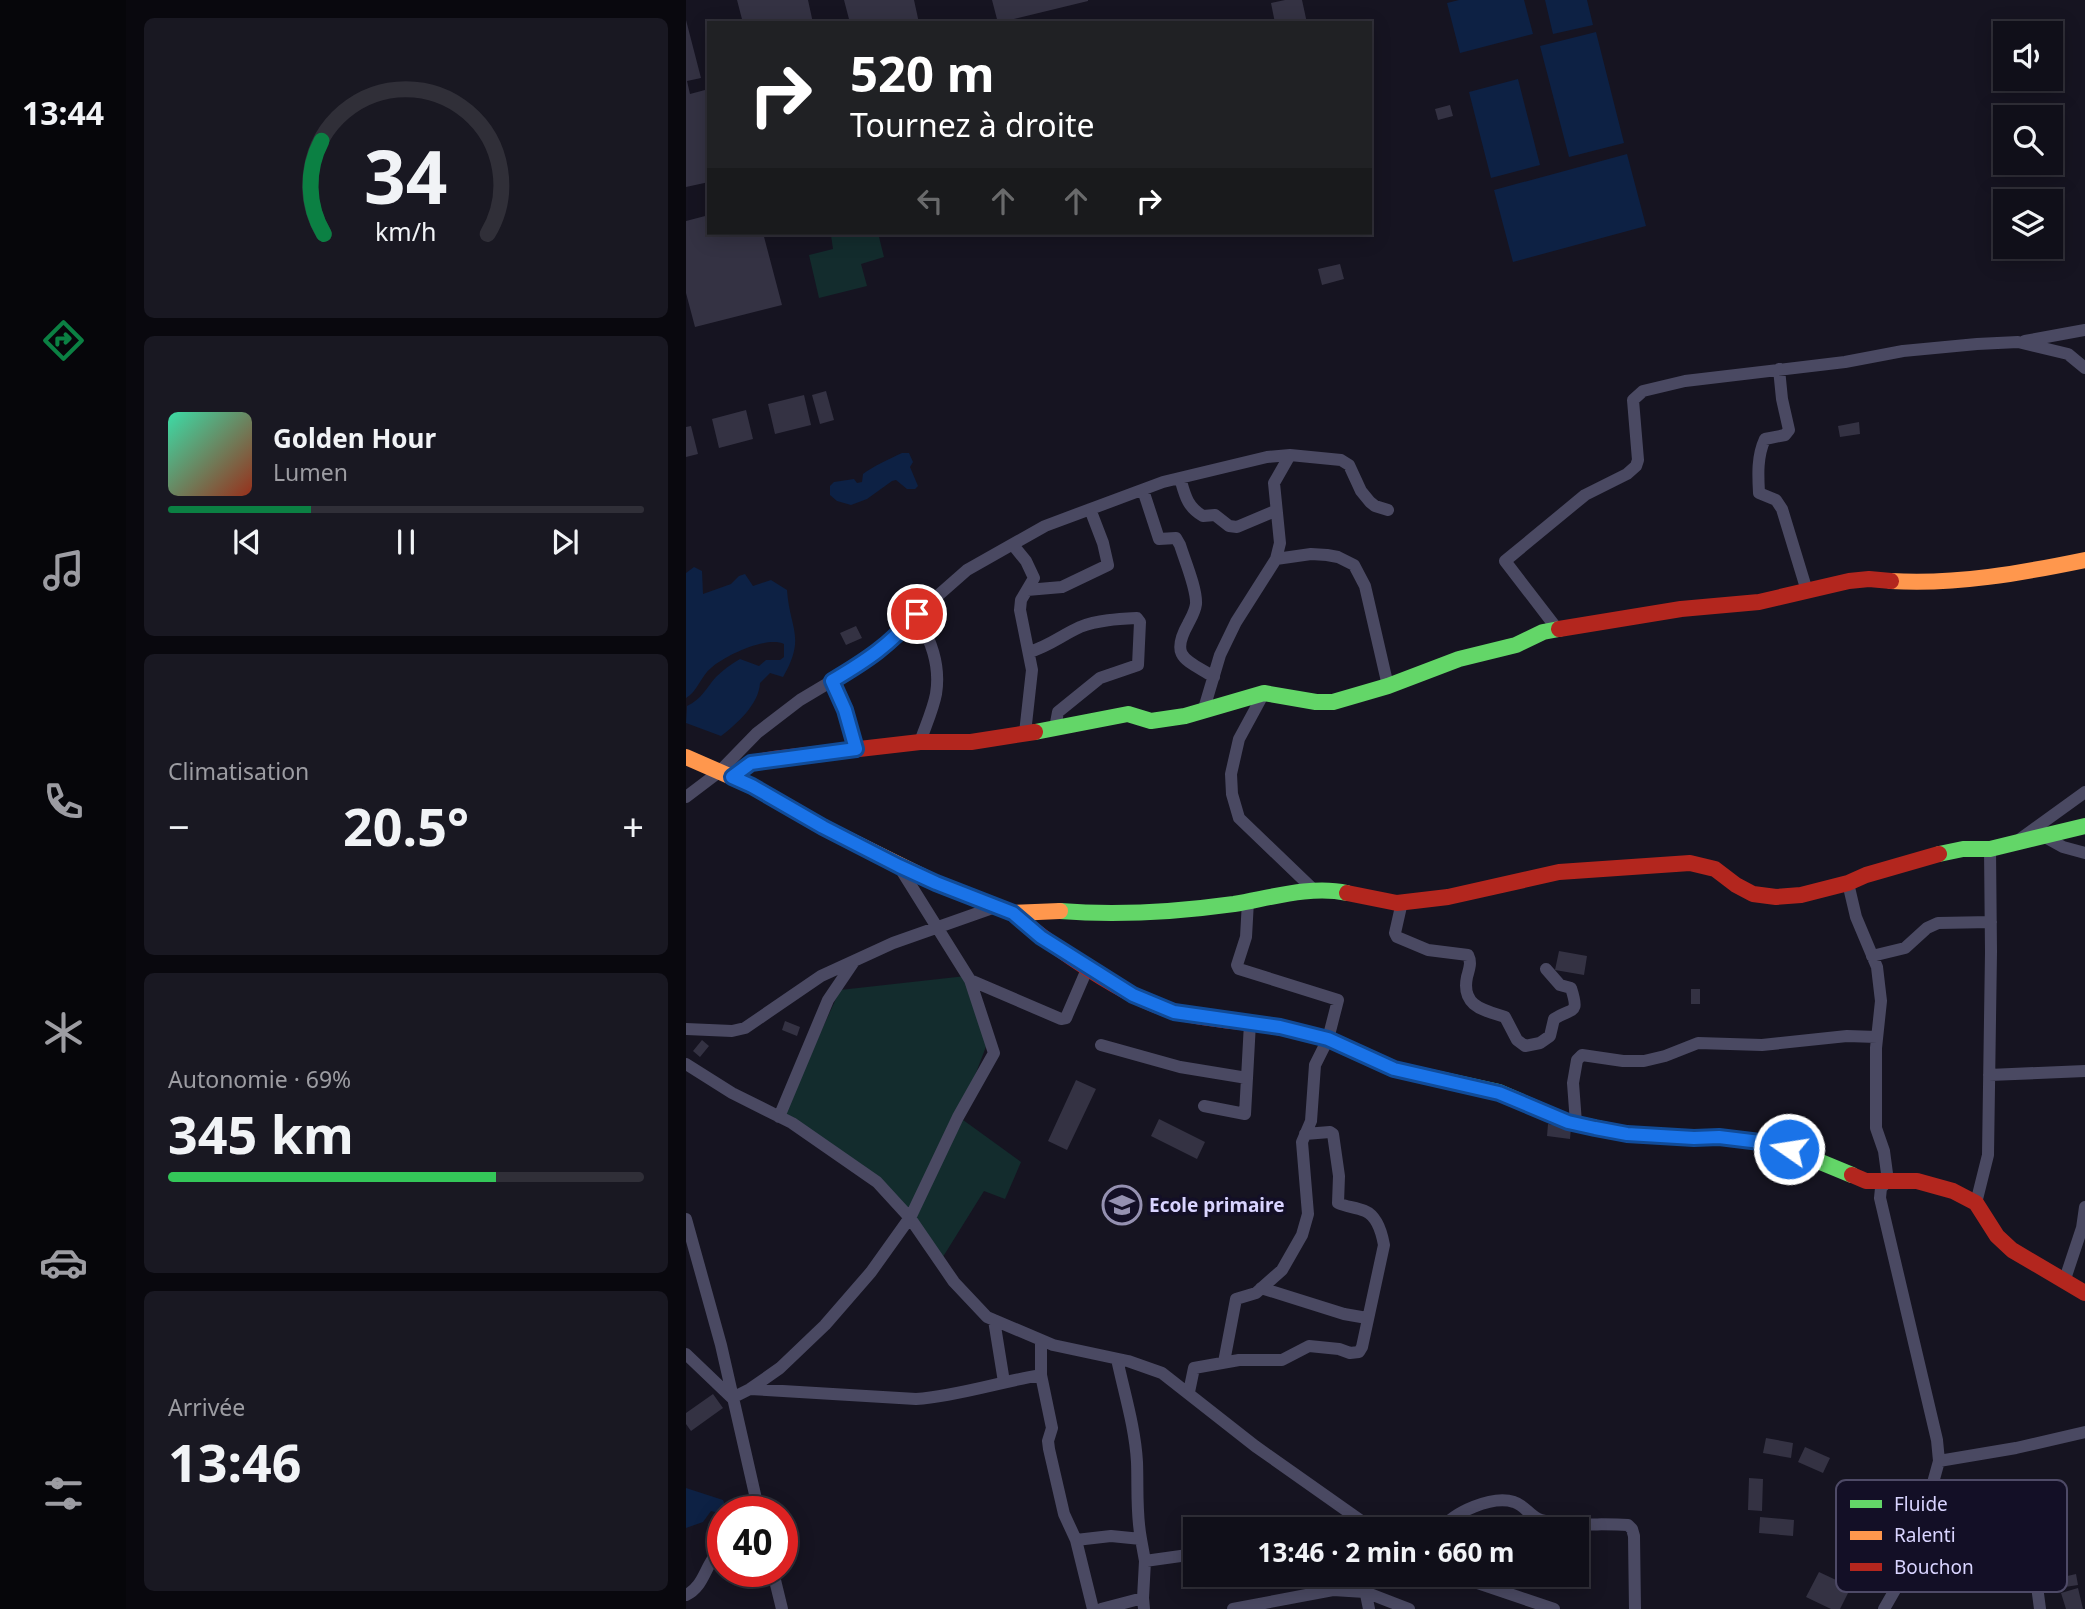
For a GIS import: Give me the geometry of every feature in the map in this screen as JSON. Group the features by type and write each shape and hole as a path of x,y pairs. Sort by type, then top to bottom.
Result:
{"street":[{"path":"1558,630 1505,561 1585,495 1636,467 1638,460 1633,400 1643,391 1685,382 1845,362 1903,351 2018,342 2085,330"},
{"path":"2018,342 2068,354 2085,368"},
{"path":"1780,369 1782,399 1789,430 1785,435 1765,439 1758,467 1759,493 1776,500 1783,509 1807,591"},
{"path":"1203,712 1220,654 1236,622 1276,559 1280,543 1273,483 1290,455"},
{"path":"726,775 757,733 800,700 890,643 917,614 967,570 1045,526 1180,478 1267,457 1290,455 1341,460 1349,465 1360,491 1370,502 1388,510"},
{"path":"1180,478 1187,503 1202,516 1215,515 1228,526 1237,527 1275,511"},
{"path":"1143,490 1159,539 1176,538 1180,545 1197,600 1195,611 1180,638 1178,646 1181,654 1187,661 1214,677"},
{"path":"1027,590 1062,587 1108,565 1103,542 1090,509"},
{"path":"1013,545 1033,573 1033,584 1021,600 1020,610 1032,680 1025,733"},
{"path":"1276,559 1311,554 1326,555 1338,557 1354,565 1365,586 1388,686"},
{"path":"686,797 751,763 920,742 971,742 1084,724 1128,713 1151,721 1203,712 1264,693 1332,702 1388,686 1459,659 1516,645 1543,632 1681,609 1759,602 1869,579 1925,583 2052,567 2085,560"},
{"path":"917,614 931,641 936,661 936,695 920,742"},
{"path":"1029,652 1053,644 1082,627 1099,621 1137,618 1140,622 1138,665 1100,678 1058,712 1055,728"},
{"path":"832,681 856,749"},
{"path":"1264,693 1238,739 1231,774 1232,794 1239,818 1315,891"},
{"path":"688,760 752,786 899,866 1013,913 1041,937 1133,995 1174,1012 1280,1027 1328,1039 1394,1069 1499,1093 1576,1124 1627,1134 1719,1137 1760,1142 1789,1149 1866,1181 1917,1181 1953,1191 1976,1203 1997,1236 2012,1250 2085,1293"},
{"path":"2014,844 2085,792"},
{"path":"1013,913 1054,909 1095,914 1140,914 1335,890 1390,902 1402,902 1448,897 1559,872 1665,863 1690,863 1715,869 1736,886 1753,894 1776,897 1801,895 1927,857 1963,849 1990,849 2085,826"},
{"path":"2045,837 2063,847 2085,853"},
{"path":"1976,1203 1988,1155 1992,922 1990,849"},
{"path":"732,1398 780,1368 825,1325 871,1272 910,1217 958,1117 994,1053 970,980 899,866"},
{"path":"1848,883 1856,917 1877,967 1881,1001 1877,1037 1876,1128 1884,1151 1888,1181"},
{"path":"1224,1362 1235,1301 1261,1288 1282,1270 1302,1235 1307,1214 1302,1145 1311,1121 1315,1065 1328,1039 1338,1004 1336,998 1239,969 1237,965 1246,937 1248,901"},
{"path":"1402,902 1395,933 1397,937 1429,950 1468,955 1470,965 1465,993 1468,999 1486,1011 1505,1017 1517,1040 1525,1046 1540,1043 1550,1036 1554,1019 1571,1013 1574,1009 1575,1001 1570,988 1560,985 1546,969"},
{"path":"686,1029 732,1031 745,1028 821,976 893,943 998,906"},
{"path":"1872,956 1905,948 1927,928 1938,923 1992,922"},
{"path":"779,1117 828,1000 853,962"},
{"path":"970,980 1061,1019 1066,1018 1088,967"},
{"path":"1203,1106 1243,1115 1246,1111 1250,1023"},
{"path":"1576,1124 1573,1083 1577,1060 1582,1055 1644,1061 1698,1043 1762,1045 1847,1036 1877,1037"},
{"path":"1101,1045 1180,1067 1247,1078"},
{"path":"686,1064 732,1093 779,1117 877,1182 910,1217 954,1282 987,1317 1041,1341 1082,1353 1146,1366 1162,1373 1348,1517"},
{"path":"1989,1075 2085,1071"},
{"path":"1189,1392 1194,1367 1224,1362 1282,1360 1309,1346 1339,1349 1355,1354 1362,1347 1384,1245 1383,1238 1373,1216 1338,1203 1340,1183 1334,1135 1330,1132 1306,1134"},
{"path":"1888,1181 1881,1188 1880,1198 1934,1427 1939,1461 1934,1480"},
{"path":"2064,1282 2082,1228 2085,1207"},
{"path":"686,1219 690,1246 721,1345 756,1496"},
{"path":"1261,1288 1344,1314 1367,1318"},
{"path":"994,1320 1004,1382"},
{"path":"1041,1341 1041,1376 1052,1428 1048,1441 1049,1449 1093,1609"},
{"path":"686,1354 732,1398"},
{"path":"1101,1609 1143,1604 1145,1561 1137,1510 1137,1461 1117,1359"},
{"path":"750,1389 939,1398 1041,1376"},
{"path":"1939,1461 2016,1448 2085,1432"},
{"path":"1454,1517 1469,1508 1505,1501 1514,1502 1536,1517"},
{"path":"1589,1523 1628,1525 1634,1536 1635,1609"},
{"path":"1076,1540 1111,1536 1142,1539"},
{"path":"1145,1561 1183,1556"},
{"path":"686,1595 701,1583 707,1571"},
{"path":"777,1587 782,1609"},
{"path":"1364,1587 1369,1609"},
{"path":"1489,1587 1554,1609"},
{"path":"1233,1609 1333,1590 1365,1592 1409,1609"},
{"path":"1884,1609 1894,1592"}],"green space":[{"path":"831,235 878,235 884,257 861,264 867,286 819,298 809,255 833,249"},
{"path":"966,976 992,1031 959,1117 1021,1162 1005,1199 984,1191 941,1260 888,1186 783,1115 840,990"}],"water":[{"path":"1459,0 1524,0 1533,34 1460,53 1447,3"},
{"path":"1545,0 1587,0 1593,25 1553,34"},
{"path":"1596,32 1624,143 1569,157 1540,46"},
{"path":"1518,79 1540,165 1491,178 1469,92"},
{"path":"1627,154 1646,226 1513,262 1494,190"},
{"path":"902,453 909,453 913,462 910,467 918,486 915,489 907,489 896,480 892,481 867,499 851,505 837,501 830,495 830,486 834,482 854,479 857,483 862,482 863,474"},
{"path":"694,567 702,571 703,594 731,584 745,574 753,586 771,580 787,590 795,633 794,652 783,677 770,673 760,683 756,698 746,713 721,736 686,723 687,706 700,697 730,665 740,659 759,666 766,660 780,660 784,657 784,644 777,642 757,645 726,658 708,671 686,698 686,573"},
{"path":"686,1488 711,1496 707,1496 707,1516 703,1522 686,1528"}],"building":[{"path":"737,0 808,0 813,21 742,21"},
{"path":"844,0 914,0 919,21 849,21"},
{"path":"992,0 1088,0 1006,21 997,21"},
{"path":"1302,0 1307,21 1275,21 1271,3"},
{"path":"686,20 701,78 687,81 690,94 705,90 707,98 707,182 686,187"},
{"path":"1450,105 1453,116 1438,120 1435,109"},
{"path":"707,216 707,235 764,235 782,305 695,327 686,293 686,221"},
{"path":"1340,264 1344,279 1322,285 1318,269"},
{"path":"826,391 834,420 820,424 812,395"},
{"path":"804,395 811,425 775,434 768,404"},
{"path":"746,410 753,439 719,448 712,419"},
{"path":"1859,422 1860,434 1840,437 1838,426"},
{"path":"691,426 698,454 686,457 686,427"},
{"path":"856,626 862,638 846,645 840,633"},
{"path":"1559,951 1587,956 1584,975 1555,970"},
{"path":"1691,989 1700,989 1700,1004 1691,1004"},
{"path":"785,1021 800,1027 797,1036 782,1030"},
{"path":"702,1040 709,1046 700,1057 693,1051"},
{"path":"1076,1080 1096,1089 1067,1150 1048,1141"},
{"path":"1159,1119 1205,1142 1197,1159 1151,1136"},
{"path":"1548,1124 1571,1127 1570,1139 1547,1136"},
{"path":"713,1394 723,1408 691,1431 686,1424 686,1413"},
{"path":"1766,1438 1793,1443 1791,1458 1763,1453"},
{"path":"1805,1447 1830,1458 1823,1473 1798,1462"},
{"path":"1749,1478 1763,1479 1762,1511 1748,1510"},
{"path":"1760,1517 1794,1520 1793,1536 1759,1533"},
{"path":"1819,1572 1836,1580 1836,1592 1848,1592 1840,1609 1831,1609 1806,1597"},
{"path":"2076,1574 2078,1585 2067,1587 2067,1576"},
{"path":"2078,1588 2083,1609 2066,1609 2061,1593"}],"traffic: fast":[{"path":"1035,732 1128,714 1151,721 1185,716 1264,693 1316,702 1333,702 1388,686 1459,659 1516,645 1543,632 1559,629"},
{"path":"1939,854 1963,849 1990,849 2085,826"},
{"path":"1060,911 1169,911 1234,904 1305,891 1347,893"},
{"path":"1296,1031 1328,1039 1394,1069 1499,1092 1568,1122 1627,1134 1719,1137 1760,1142 1789,1149 1852,1175"}],"traffic: slow":[{"path":"1891,581 1964,580 2085,560"},
{"path":"686,757 752,786 823,827 936,883 1013,913 1060,911"}],"traffic: jam":[{"path":"1559,629 1681,609 1759,602 1849,581 1891,581"},
{"path":"732,777 751,763 773,759 920,742 971,742 1035,732"},
{"path":"1347,893 1397,903 1448,897 1559,872 1690,863 1715,869 1753,894 1776,897 1801,895 1848,883 1866,875 1939,854"},
{"path":"1013,913 1089,969 1153,1004 1188,1015 1296,1031"},
{"path":"1852,1175 1866,1181 1917,1181 1953,1191 1976,1203 1997,1236 2012,1250 2085,1293"}],"place":[{"name":"Ecole primaire","path":"1122,1205"}],"route":[{"path":"917,614 890,643 832,681 845,710 856,749 751,763 732,777 899,866 1013,913 1041,937 1133,995 1174,1012 1280,1027 1328,1039 1394,1069 1499,1093 1568,1122 1627,1134 1719,1137 1789,1149"}]}
